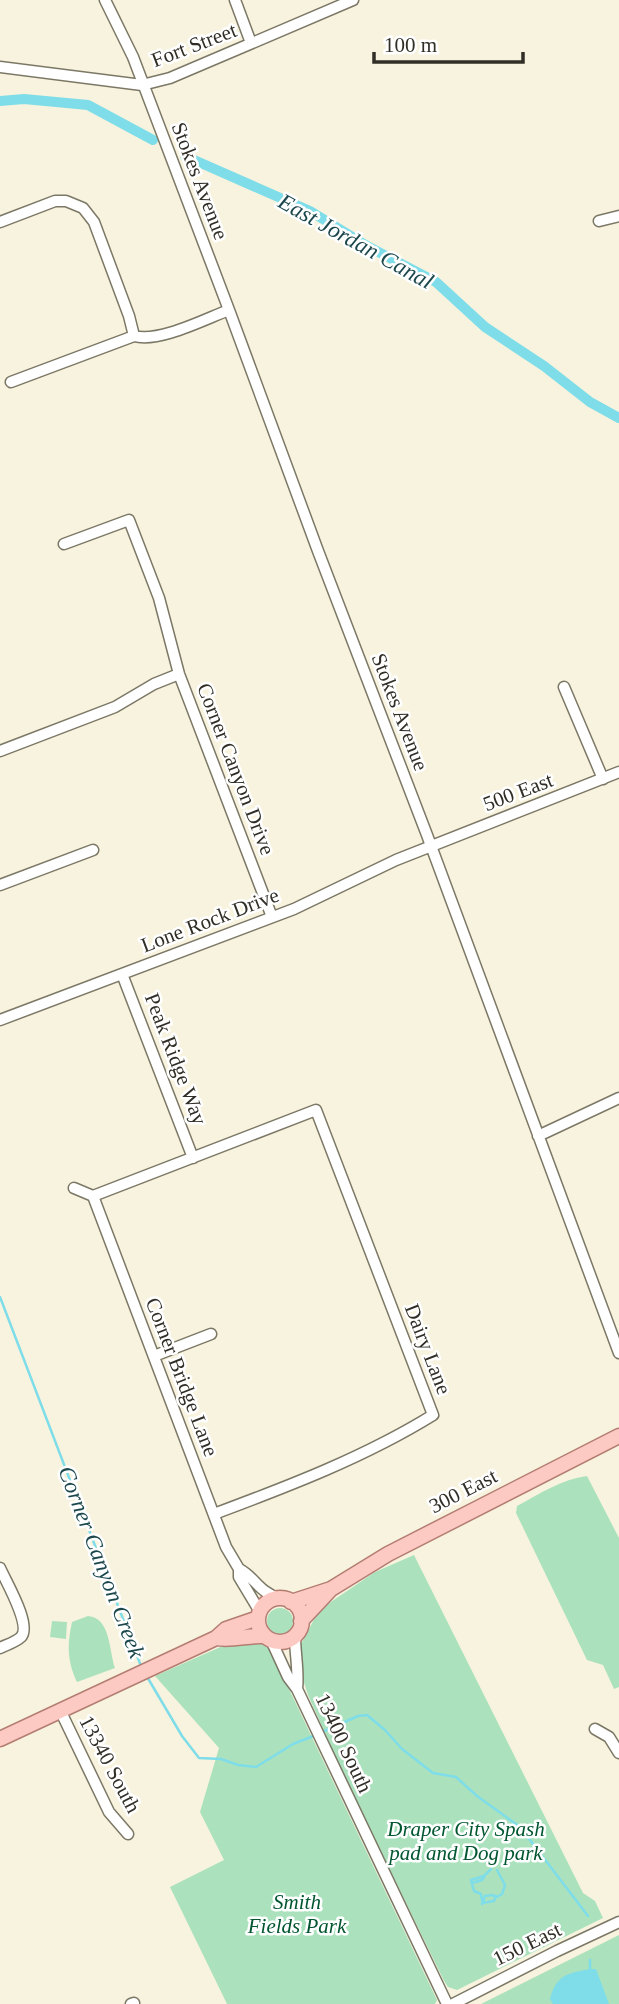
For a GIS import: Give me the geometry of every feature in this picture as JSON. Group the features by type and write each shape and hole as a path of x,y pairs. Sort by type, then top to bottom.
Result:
{"main road":[{"name":"300 East","path":"301,1621 331,1589 388,1554 619,1436"},
{"name":"300 East","path":"285,1600 331,1589"},
{"path":"0,1739 216,1638 226,1629 259,1615 268,1602 285,1600 299,1610 301,1621 295,1636 284,1642 251,1635 231,1640 216,1638"},
{"path":"259,1615 259,1628 268,1638"}],"street":[{"name":"Stokes Avenue","path":"106,0 133,57 229,310 619,1353"},
{"path":"235,0 251,43"},
{"name":"Fort Street","path":"0,68 142,85 170,78 353,0"},
{"path":"0,222 55,201 66,201 83,208 94,222 134,336"},
{"path":"599,222 619,216"},
{"path":"11,382 134,336 147,338 229,310"},
{"name":"Corner Canyon Drive","path":"64,544 129,520 159,598 179,674 271,917"},
{"path":"0,751 115,707 154,684 179,674"},
{"path":"564,687 603,779"},
{"name":"500 East","path":"431,847 619,772"},
{"name":"Lone Rock Drive","path":"0,1020 316,900 396,860 431,847"},
{"path":"0,885 93,850"},
{"name":"Peak Ridge Way","path":"122,974 193,1158"},
{"path":"538,1136 619,1098"},
{"name":"Dairy Lane","path":"193,1158 316,1110 433,1415 318,1474 214,1514"},
{"path":"74,1188 93,1196 193,1158"},
{"name":"Corner Bridge Lane","path":"93,1196 226,1547 239,1569 246,1573 260,1590 285,1600"},
{"path":"154,1356 211,1334"},
{"path":"0,1568 23,1618 25,1629 21,1637 0,1648"},
{"name":"Corner Bridge Lane","path":"239,1569 239,1577 259,1615"},
{"name":"13400 South","path":"295,1636 297,1689"},
{"name":"13400 South","path":"268,1638 288,1678 297,1689 447,2004"},
{"name":"13340 South","path":"60,1710 110,1812 128,1834"},
{"path":"595,1729 609,1737 619,1753"},
{"name":"150 East","path":"453,2004 619,1922"}],"green space":[{"path":"587,1476 619,1538 619,1687 614,1689 603,1665 587,1660 516,1513 517,1506 542,1492 569,1480"},
{"name":"Draper City Spash pad and Dog park","path":"414,1555 583,1893 595,1901 603,1918 457,1990 448,1987 444,1981 340,1767 301,1673 300,1646 319,1610 375,1572"},
{"path":"280,1608 289,1612 293,1621 289,1630 280,1634 271,1630 267,1621 271,1612"},
{"path":"88,1616 96,1618 105,1629 115,1668 77,1682 70,1660 70,1630 72,1622"},
{"path":"52,1621 67,1622 66,1639 50,1637"},
{"name":"Smith Fields Park","path":"260,1641 270,1649 437,2000 435,2004 227,2004 170,1887 224,1860 200,1812 219,1748 155,1676 225,1645"},
{"path":"619,1935 619,2004 481,2004"}],"water":[{"path":"596,1969 609,2004 553,2004 550,1999 559,1980 569,1974"}],"waterway":[{"name":"East Jordan Canal","path":"0,101 24,99 88,105 153,140"},
{"name":"East Jordan Canal","path":"185,156 310,211 367,246 436,282 485,327 544,366 590,402 619,418"},
{"name":"Corner Canyon Creek","path":"0,1297 141,1666"},
{"name":"Corner Canyon Creek","path":"146,1675 182,1736 199,1758 221,1759 256,1767 293,1744 316,1735"},
{"name":"Corner Canyon Creek","path":"322,1732 358,1716 367,1715 402,1749 433,1773 456,1777 520,1827 588,1916"},
{"path":"482,1900 481,1894 474,1891 471,1880 484,1876 491,1869"},
{"path":"482,1904 485,1896 497,1897 502,1894 505,1885 497,1870"},
{"path":"472,1883 484,1877"},
{"path":"482,1903 494,1901 496,1896"},
{"name":"Corner Canyon Creek","path":"590,1960 590,1970"}]}
